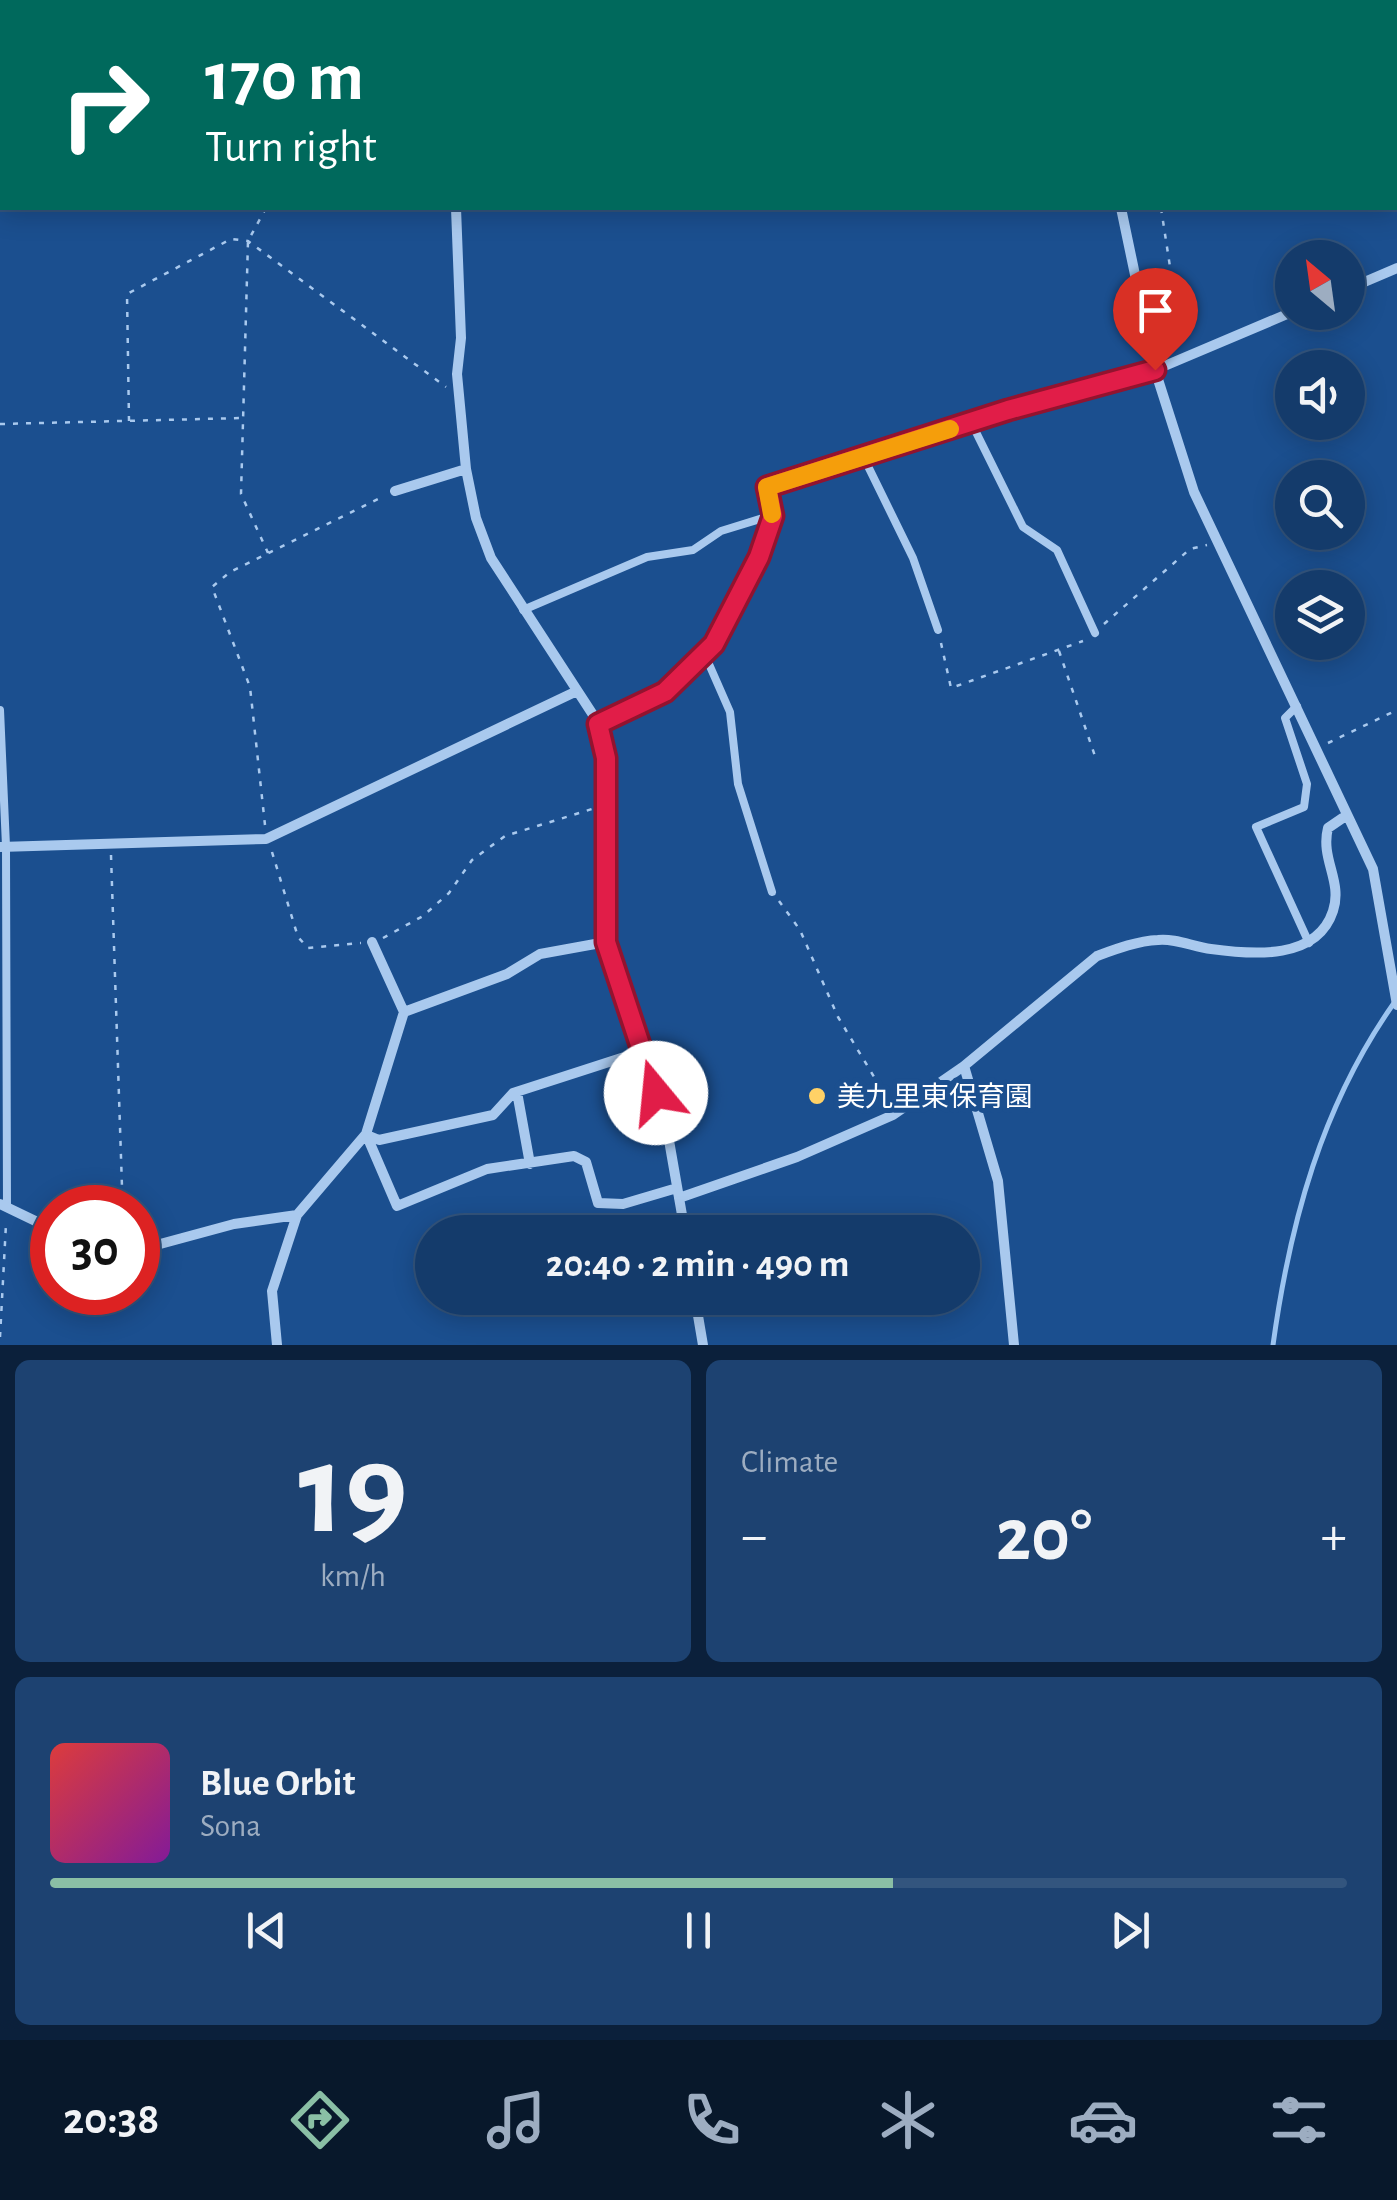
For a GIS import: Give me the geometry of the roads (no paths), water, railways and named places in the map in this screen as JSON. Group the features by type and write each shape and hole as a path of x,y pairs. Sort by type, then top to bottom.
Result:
{"street":[{"path":"456,210 459,397 466,469 476,518 491,558 598,724 606,758 606,942 667,1129 682,1215"},
{"path":"1121,210 1155,370 1194,492 1318,748 1376,880 1397,1006"},
{"path":"1365,282 1397,268"},
{"path":"598,724 665,692 705,655 759,557 773,516 767,487 971,422 1155,370 1275,319"},
{"path":"395,491 466,469"},
{"path":"2,847 266,839 577,692"},
{"path":"366,1134 397,1206 487,1169 574,1156 586,1162 598,1204 624,1204 678,1193 796,1157 896,1112 964,1066 1098,956 1160,939 1247,952 1310,944 1323,933 1337,892 1324,847 1328,828 1347,816"},
{"path":"277,1345 272,1291 297,1215 366,1134 404,1012 372,942"},
{"path":"404,1012 507,974 540,954 606,942"},
{"path":"366,1134 378,1140 493,1115 517,1092 642,1051"},
{"path":"964,1066 998,1181 1014,1345"},
{"path":"517,1092 530,1164"},
{"path":"4,1206 30,1218"},
{"path":"160,1244 234,1224 297,1215"},
{"path":"698,1315 702,1345"}],"lane":[{"path":"971,422 1023,527 1057,550 1095,633"},
{"path":"864,458 914,558 938,630"},
{"path":"523,610 647,557 694,550 721,531 773,516"},
{"path":"705,655 730,712 738,784 772,892"},
{"path":"1298,706 1285,718 1306,784 1304,808 1256,827 1310,944"},
{"path":"0,710 4,1206"}],"waterway":[{"path":"1273,1345 1289,1254 1313,1166 1347,1082 1394,1003"}],"place":[{"name":"美九里東保育園","path":"817,1096"}]}
